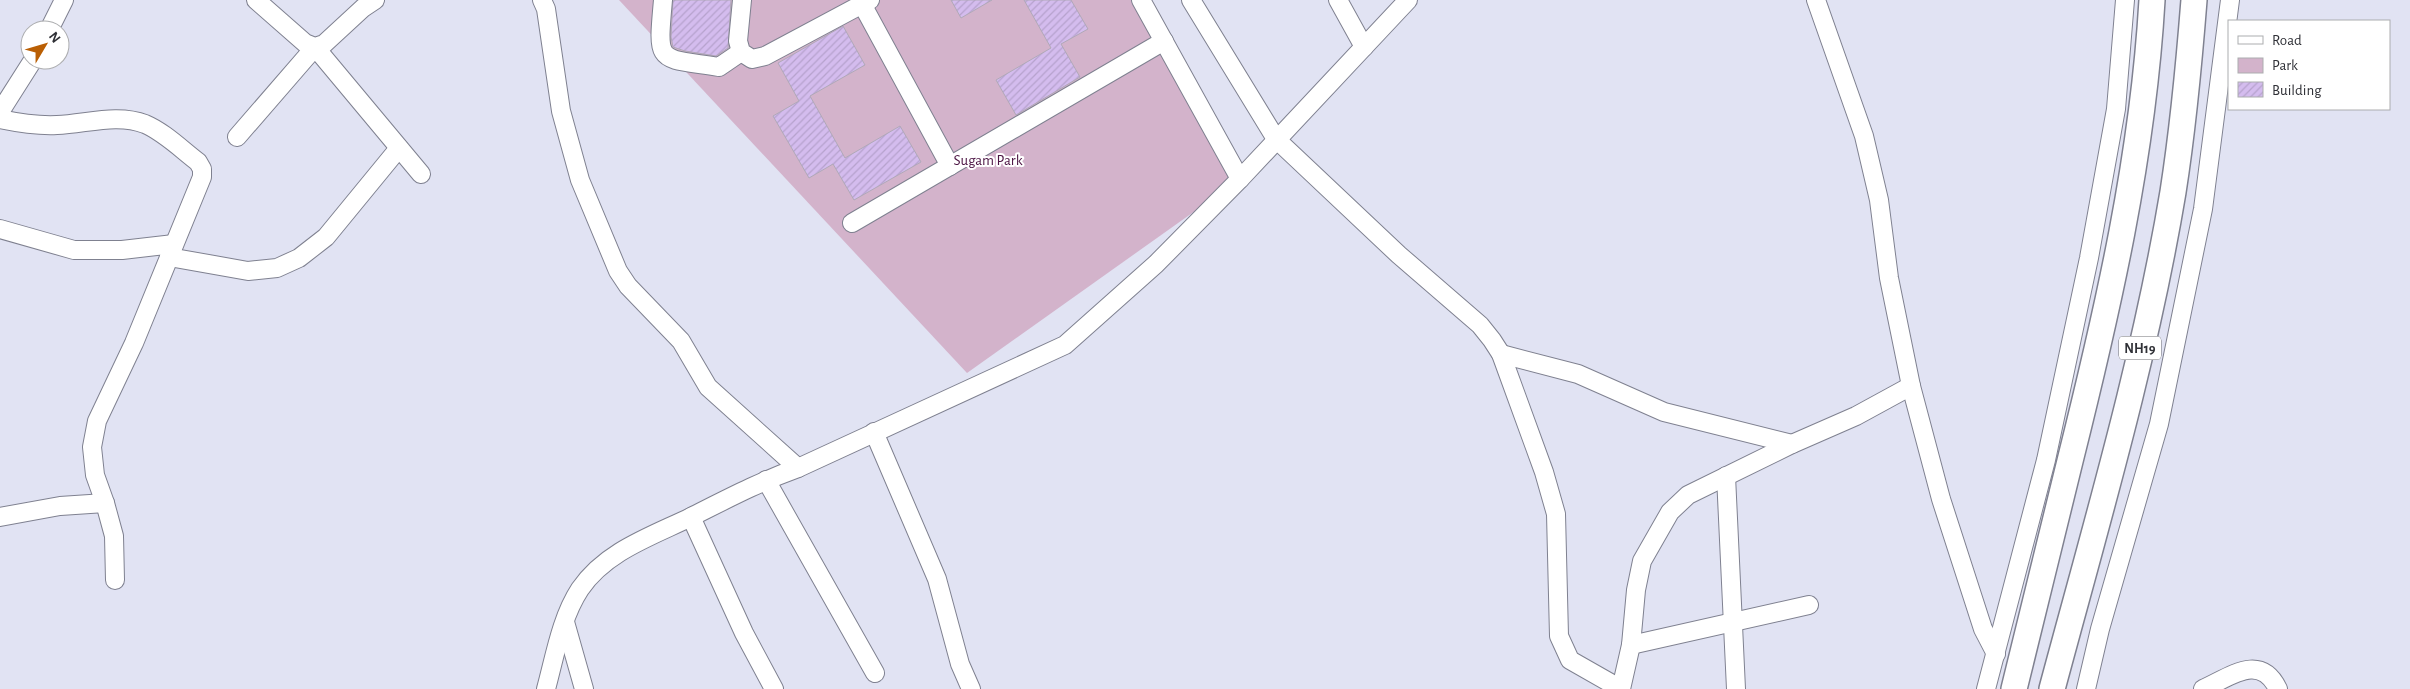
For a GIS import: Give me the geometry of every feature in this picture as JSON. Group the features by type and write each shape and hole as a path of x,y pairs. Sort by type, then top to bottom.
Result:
{"highway":[{"name":"NH19","path":"2014,689 2102,330 2130,198 2149,62 2152,0"},
{"name":"NH19","path":"2052,689 2120,435 2152,298 2174,183 2187,88 2194,0"}],"street":[{"path":"54,20 64,0"},
{"path":"256,0 305,43 315,47 421,174"},
{"path":"237,137 315,47 324,44 363,8 375,0"},
{"path":"542,0 546,10 560,112 580,180 618,271 628,286 680,342 708,387 798,468"},
{"path":"663,0 660,38 661,52 669,59 719,67 742,52"},
{"path":"742,0 738,41 742,52 752,59 765,56 866,2 950,166"},
{"path":"1141,0 1240,179"},
{"path":"1191,0 1276,139 1399,255 1480,325 1492,340 1500,354 1544,472 1556,514 1559,636 1563,648 1570,660 1621,689 1630,645 1636,590 1642,561 1657,531 1670,512 1688,495 1792,444 1856,416 1911,386"},
{"path":"1338,0 1364,48"},
{"path":"546,689 564,622 580,589 593,573 630,545 766,480 798,468 1065,345 1156,264 1240,179 1408,0"},
{"path":"1816,0 1864,136 1879,200 1889,278 1911,386 1941,499 1983,629 1996,654"},
{"path":"1986,689 2046,460 2089,258 2116,108 2125,0"},
{"path":"2088,689 2100,629 2159,424 2203,209 2230,0"},
{"path":"852,223 1164,41"},
{"path":"0,112 27,70"},
{"path":"0,119 26,124 57,125 110,119 130,120 160,132 198,162 202,169 202,177 134,343 97,421 92,447 95,475 114,536 115,580"},
{"path":"0,229 74,250 171,250 248,270 277,268 299,258 326,237 399,148"},
{"path":"1500,354 1578,374 1664,412 1792,444"},
{"path":"874,432 937,579 960,664 971,689"},
{"path":"1726,476 1731,623 1736,689"},
{"path":"766,480 875,673"},
{"path":"0,517 60,506 105,503"},
{"path":"691,517 744,633 774,689"},
{"path":"1630,645 1809,605"},
{"path":"564,622 584,689"},
{"path":"2202,689 2248,669 2262,670 2270,675 2278,689"}],"green space":[{"name":"Sugam Park","path":"619,0 1141,0 1240,179 967,373"}],"building":[{"path":"673,0 731,0 728,48 716,56 673,47 671,37"},
{"path":"951,0 992,0 961,18"},
{"path":"1024,0 1071,0 1088,29 1061,44 1080,77 1016,115 996,80 1051,48"},
{"path":"843,26 865,65 810,96 845,158 900,126 921,162 854,200 833,164 809,178 773,116 799,101 778,63"}]}
